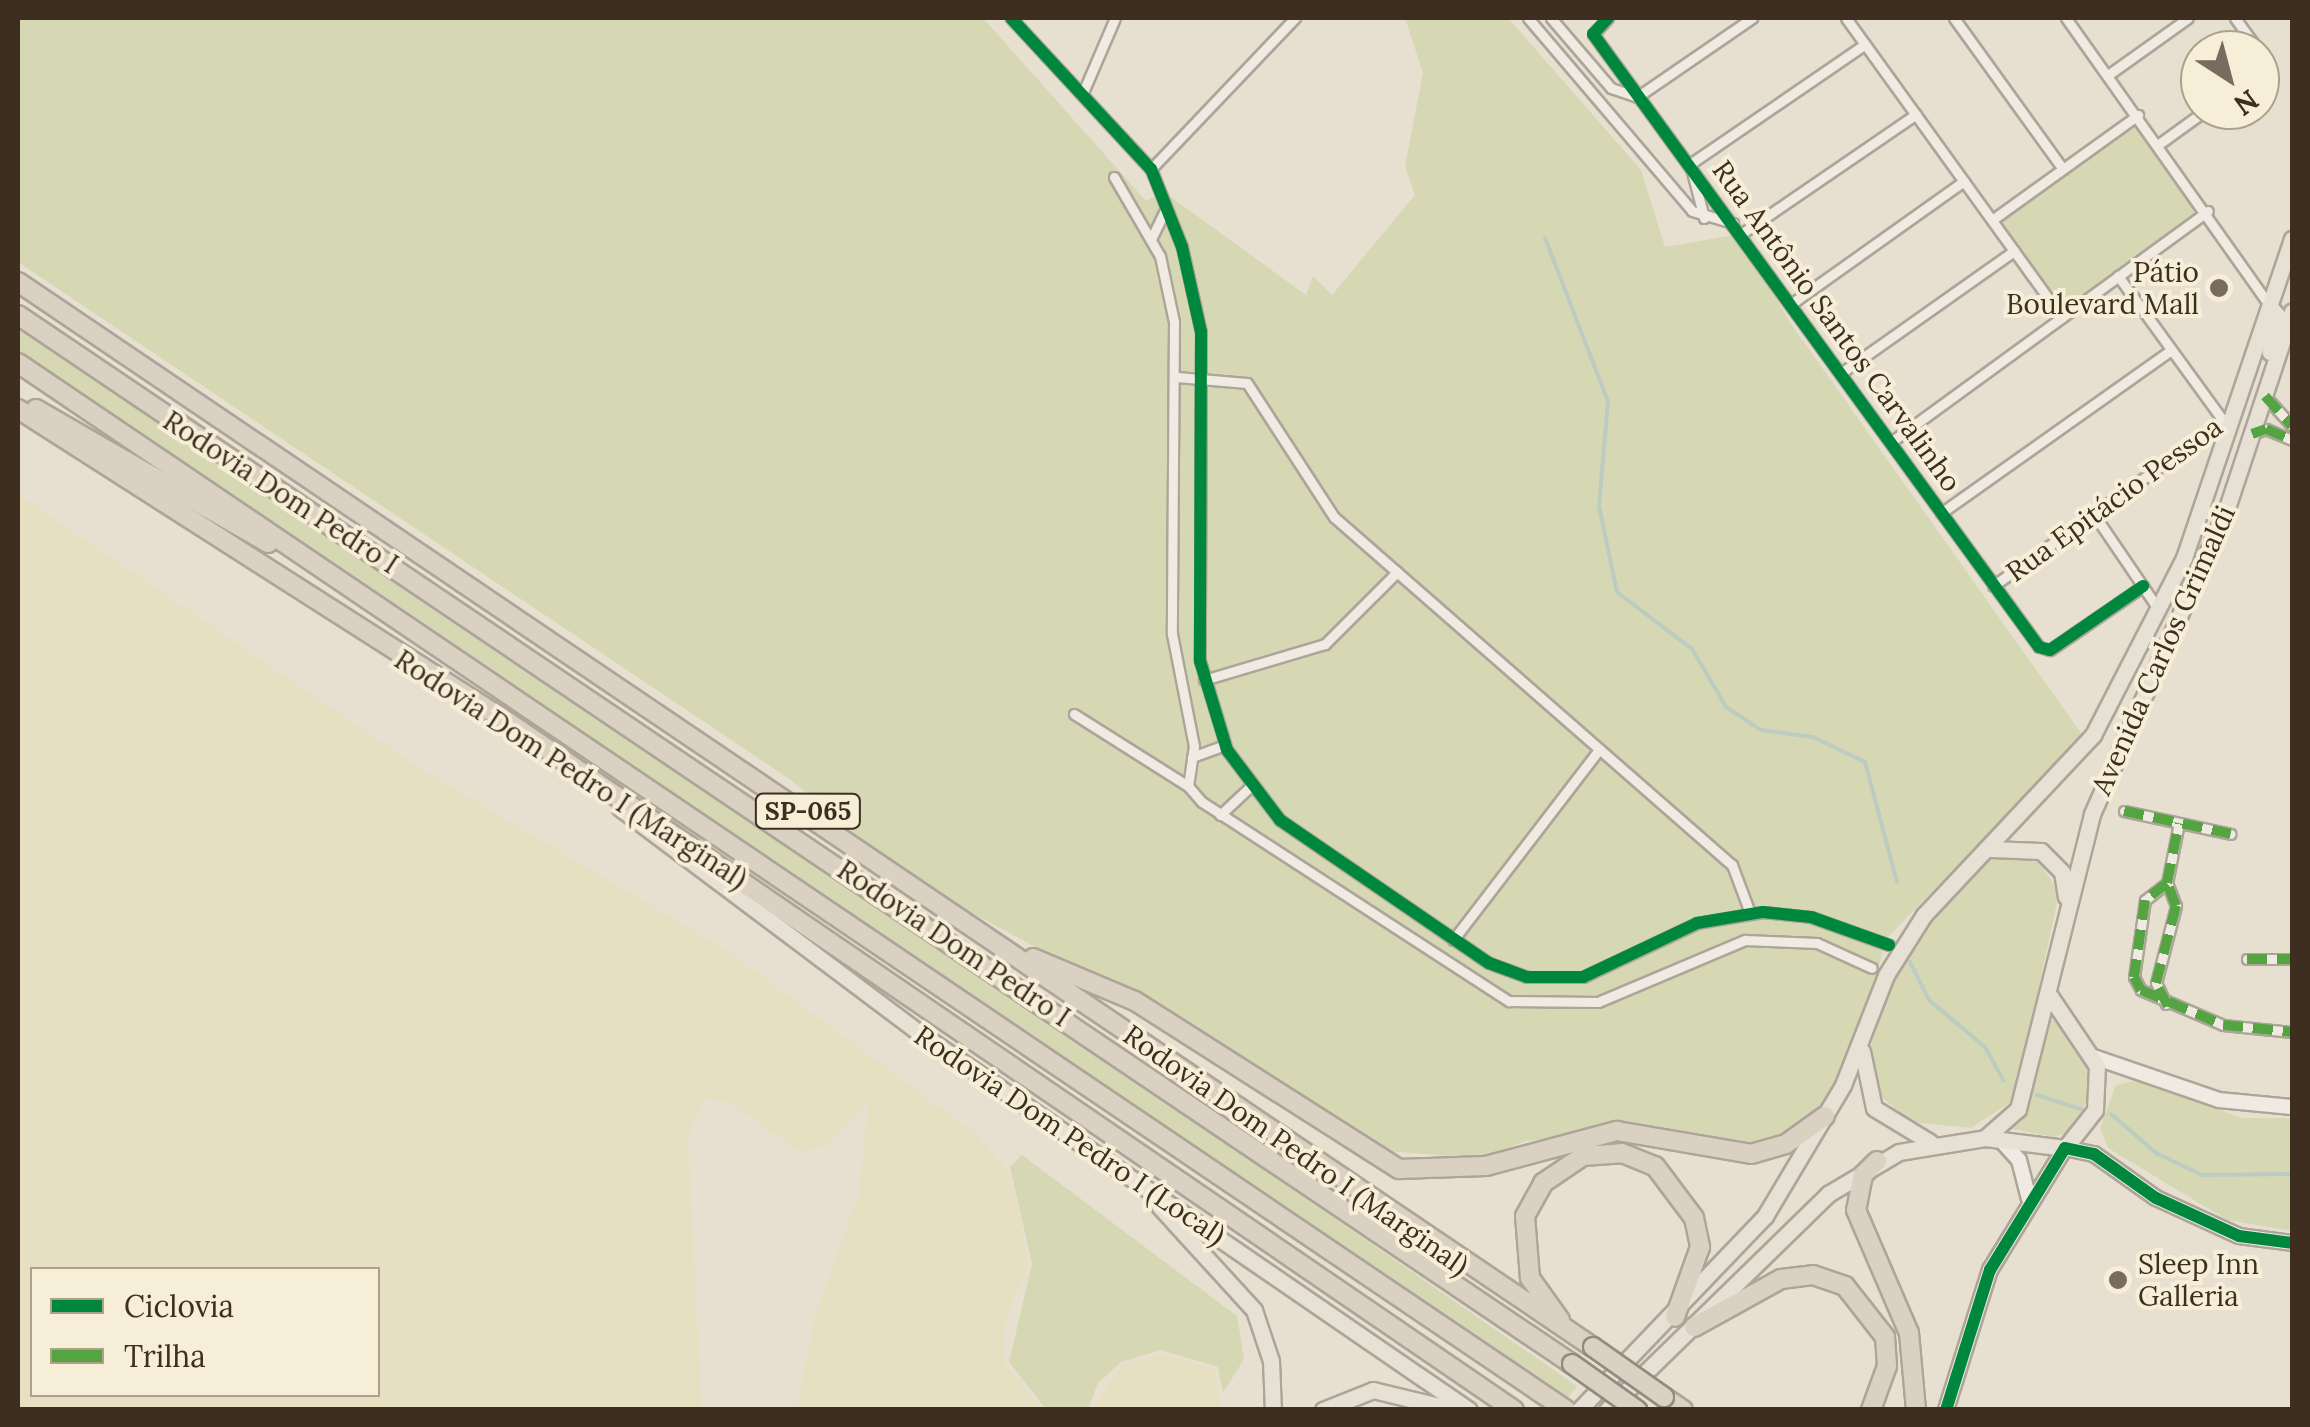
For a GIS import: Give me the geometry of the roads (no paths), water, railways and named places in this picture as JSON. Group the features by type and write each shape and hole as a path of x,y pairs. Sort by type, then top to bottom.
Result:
{"highway":[{"name":"Rodovia Dom Pedro I (Marginal)","path":"18,282 906,877 1682,1410"},
{"name":"Rodovia Dom Pedro I","path":"18,314 1637,1410"},
{"name":"Rodovia Dom Pedro I","path":"18,363 365,594 1566,1410"},
{"path":"18,399 365,594"},
{"name":"Rodovia Dom Pedro I (Marginal)","path":"18,409 163,510 508,722 1514,1410"},
{"path":"906,877 1006,944 1136,1001 1399,1170 1486,1166 1618,1131 1751,1154 1786,1144 1825,1116"},
{"path":"1573,1336 1546,1306 1521,1250 1543,1182 1583,1156 1622,1153 1679,1189 1700,1247 1675,1317"},
{"path":"1876,1161 1862,1175 1856,1210 1909,1334 1916,1410"},
{"path":"1694,1327 1780,1279 1813,1275 1845,1286 1885,1337 1887,1366 1871,1410"}],"main road":[{"name":"Avenida Carlos Grimaldi","path":"1579,1410 1675,1317 1764,1216 1825,1116 1924,914 1989,850 2093,734 2160,612 2292,239"},
{"path":"2270,306 2278,316 2272,370"},
{"name":"Avenida Carlos Grimaldi","path":"1992,1138 2018,1109 2030,1082 2066,906 2114,757 2252,434 2292,311"},
{"path":"2228,416 2237,428 2252,434"},
{"name":"Rodovia Dom Pedro I (Local)","path":"508,722 677,852 1127,1176 1469,1410"},
{"path":"1989,850 2019,844 2048,855 2064,879 2066,906"},
{"path":"1606,1410 1828,1194 1876,1161 1934,1143 1992,1138 2065,1148 2094,1110 2091,1056 2054,1015 2049,994"},
{"path":"1865,1028 1860,1066 1874,1108 1904,1134 1934,1143"},
{"path":"1127,1176 1254,1310 1272,1362 1273,1410"},
{"path":"1323,1410 1373,1390 1455,1410"}],"street":[{"path":"1011,18 1084,90 1151,169 1186,259 1201,376 1204,680 1225,745 1251,786 1318,851 1453,940 1527,977 1583,977 1697,923 1750,913 1811,917 1889,945"},
{"path":"1084,90 1115,18"},
{"path":"1151,169 1296,18"},
{"path":"1528,18 1704,218 1733,224"},
{"path":"1551,18 1611,88 1636,96 1752,18"},
{"name":"Rua Antônio Santos Carvalinho","path":"1608,18 1593,30 1636,96 1690,164 1993,586 2044,650 2142,586"},
{"path":"1846,18 2062,317"},
{"path":"1954,18 2063,170"},
{"path":"2066,18 2208,211 2270,306"},
{"path":"2108,74 2188,18"},
{"path":"1704,218 1690,164 1865,44"},
{"path":"1741,234 1916,114"},
{"path":"1992,220 2138,116"},
{"path":"2159,144 2180,129"},
{"path":"1114,177 1163,267 1176,377 1172,634 1191,758 1188,786"},
{"path":"1791,304 1964,182"},
{"path":"1151,239 1166,208"},
{"path":"1891,442 2208,211"},
{"path":"1841,373 2014,251"},
{"path":"1163,267 1186,259"},
{"path":"2118,276 2171,350 2228,416"},
{"path":"1940,513 2171,350"},
{"path":"1176,377 1201,376 1247,383 1334,517 1732,864 1750,913"},
{"path":"2265,396 2292,426"},
{"name":"Rua Epitácio Pessoa","path":"1993,586 2228,416"},
{"path":"2252,434 2266,428 2292,440"},
{"path":"2093,513 2160,612"},
{"path":"1204,680 1325,644 1397,572"},
{"path":"1074,714 1188,786 1220,816 1510,1001 1598,1002 1687,957 1745,940 1817,943 1872,968"},
{"path":"1191,758 1225,745"},
{"path":"1453,940 1599,750"},
{"path":"1220,816 1251,786"},
{"path":"2124,811 2231,834"},
{"path":"2169,1008 2156,983 2176,906 2168,883 2178,822"},
{"path":"2168,883 2145,900 2134,976 2169,1008 2292,1032"},
{"path":"2247,959 2292,958"},
{"path":"2091,1056 2219,1100 2292,1108"},
{"path":"1992,1138 2023,1168 2030,1200"},
{"path":"1946,1410 1990,1270 2065,1148 2094,1154 2156,1198 2239,1236 2292,1244"}],"waterway":[{"path":"1545,238 1608,401 1599,506 1617,592 1692,649 1726,707 1761,730 1813,737 1865,762 1897,882"},
{"path":"1910,962 1929,1000 1985,1047 2003,1080"},
{"path":"2037,1095 2083,1110"},
{"path":"2111,1114 2156,1153 2202,1175 2292,1174"}],"place":[{"name":"Pátio Boulevard Mall","path":"2219,288"},
{"name":"Sleep Inn Galleria","path":"2118,1280"}]}
